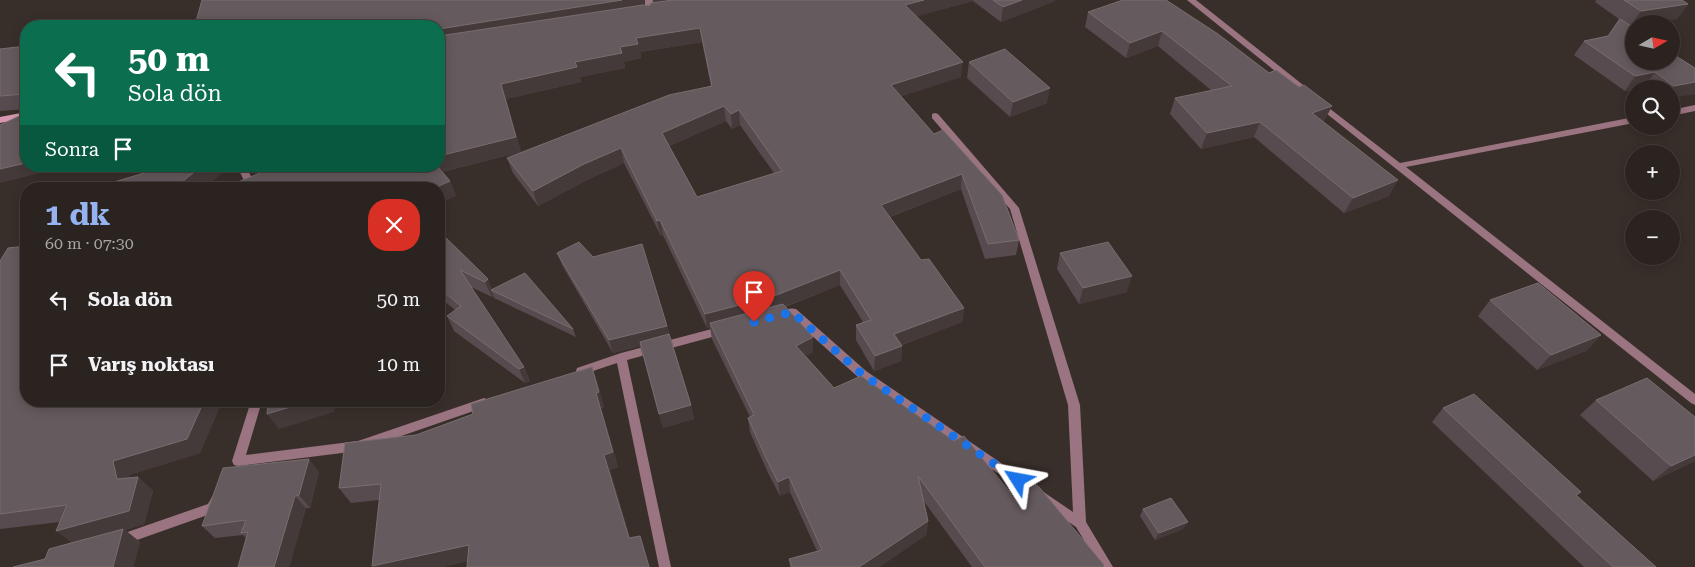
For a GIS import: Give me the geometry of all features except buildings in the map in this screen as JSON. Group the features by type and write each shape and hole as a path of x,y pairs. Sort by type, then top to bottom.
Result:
{"main road":[{"path":"639,18 659,15"},
{"path":"0,120 20,116"}],"street":[{"path":"649,0 649,17"},
{"path":"1190,0 1695,400"},
{"path":"1680,111 1695,108"},
{"path":"935,116 1014,208 1074,404 1080,523"},
{"path":"1399,166 1625,122"},
{"path":"764,319 792,312 862,374 1080,523 1107,567"},
{"path":"574,373 620,357 735,327"},
{"path":"620,357 665,567"},
{"path":"255,407 236,464 358,446 498,398"},
{"path":"112,542 212,508 221,492"}],"route":[{"path":"754,322 792,312 862,374 1018,480"}]}
